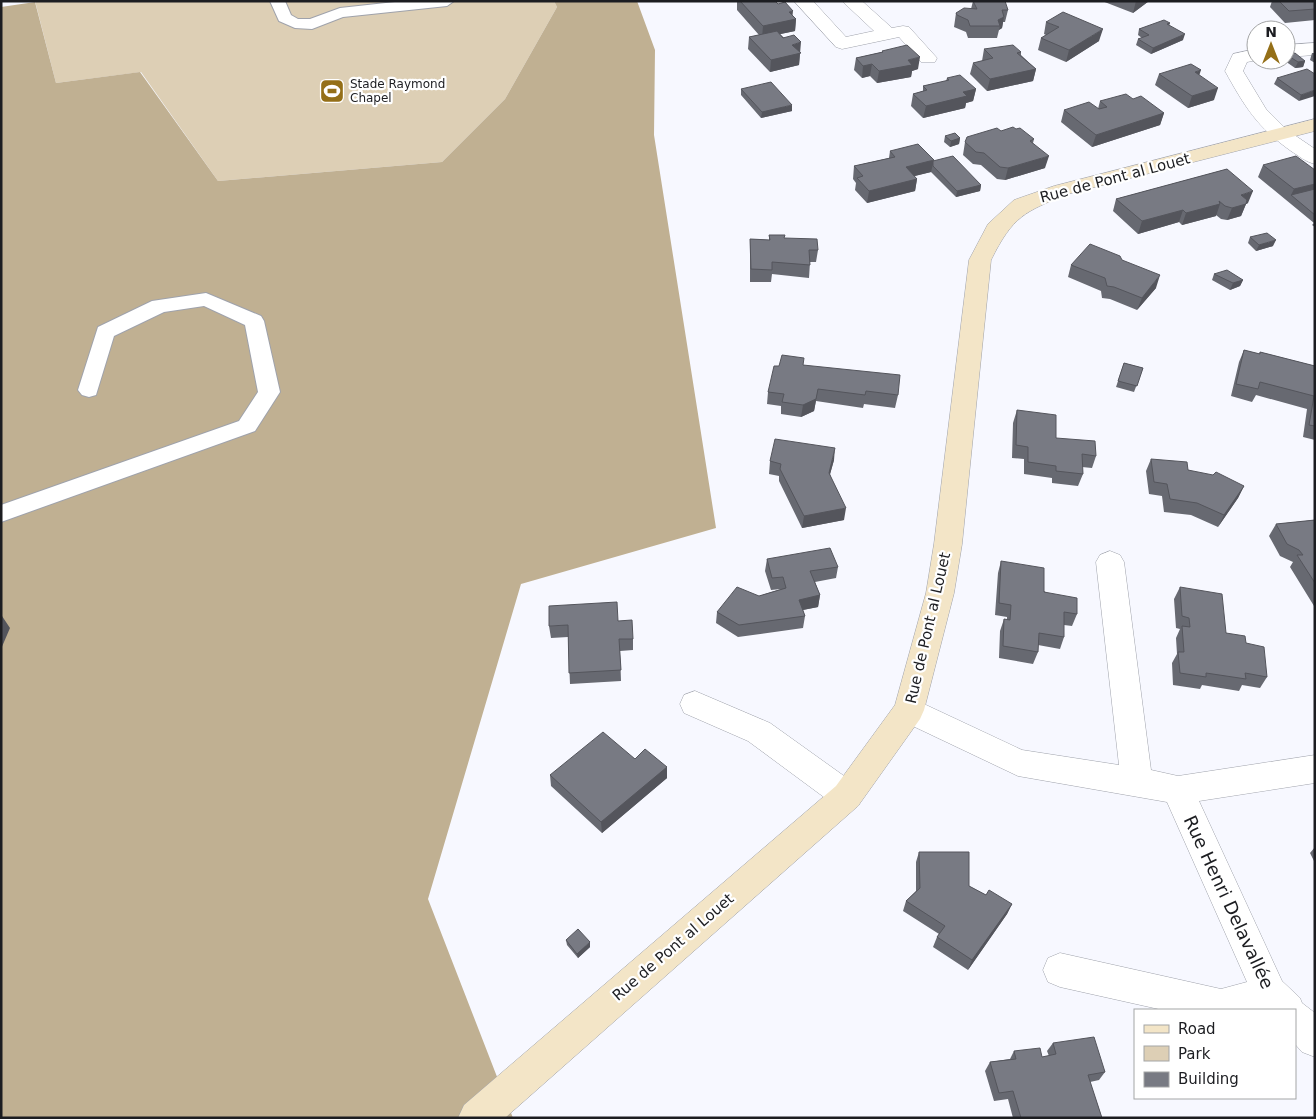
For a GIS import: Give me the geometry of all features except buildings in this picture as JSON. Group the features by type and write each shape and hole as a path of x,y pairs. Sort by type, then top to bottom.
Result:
{"street":[{"path":"803,1 842,43 903,31 928,58"},
{"path":"851,1 888,34"},
{"path":"1296,50 1315,49"},
{"path":"1246,57 1240,58 1234,71 1258,112 1280,134 1315,158"},
{"name":"Rue de Pont al Louet","path":"477,1118 847,796 909,710 940,594 948,544 980,260 996,229 1022,205 1061,190 1315,125"},
{"path":"1110,562 1137,781"},
{"path":"695,704 759,732 847,796"},
{"path":"909,710 1018,763 1137,781 1178,790 1315,769"},
{"name":"Rue Henri Delavallée","path":"1178,790 1278,1002"},
{"path":"1060,970 1221,1006 1278,1002"},
{"path":"1296,1019 1315,1039"}],"lane":[{"path":"277,1 284,18 303,24 320,22 340,12 447,1"},
{"path":"1,514 247,426 270,392 254,321 206,300 159,306 105,332 89,390"}],"green space":[{"name":"Stade Raymond Chapel","path":"35,1 554,1 557,7 505,99 442,162 218,181 141,72 56,83"}],"shaded area":[{"path":"554,1 637,1 655,50 654,135 716,528 521,584 428,899 513,1118 1,1118 1,7 35,2 56,83 140,72 218,181 442,162 505,99 557,7"}],"place":[{"name":"Stade Raymond Chapel","path":"332,91"}]}
